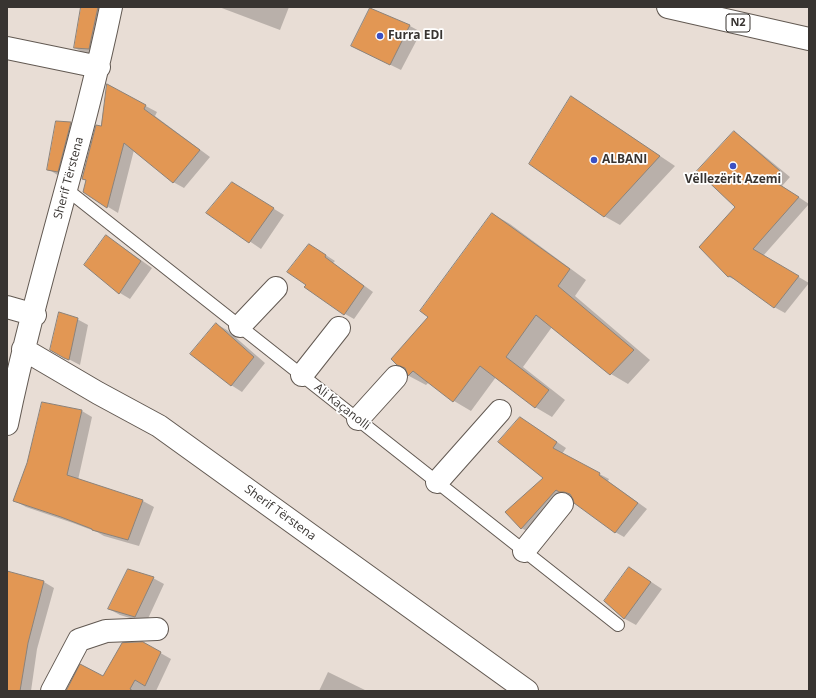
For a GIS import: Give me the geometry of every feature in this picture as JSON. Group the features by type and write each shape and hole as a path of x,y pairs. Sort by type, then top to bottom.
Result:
{"street":[{"name":"Sherif Tërstena","path":"7,424 23,349 34,315 99,67 112,7"},
{"name":"N2","path":"668,7 809,39"},
{"path":"7,48 99,67"},
{"path":"240,326 276,288"},
{"path":"7,307 34,315"},
{"path":"302,375 339,328"},
{"name":"Sherif Tërstena","path":"23,349 98,393 159,426 526,691"},
{"path":"358,420 396,377"},
{"path":"437,482 500,411"},
{"path":"524,551 562,504"},
{"path":"52,691 79,640 106,631 157,629"}],"lane":[{"name":"Ali Kaçanolli","path":"66,189 618,625"}],"building":[{"path":"81,7 98,7 89,49 74,48"},
{"name":"Furra EDI","path":"370,8 410,25 390,65 351,46"},
{"path":"107,84 146,105 144,109 200,150 173,183 124,143 107,208 83,192 86,180 82,179 96,125 101,126"},
{"name":"ALBANI","path":"571,96 660,156 604,217 529,164"},
{"path":"56,121 71,122 58,172 47,170"},
{"path":"734,131 780,171 772,180 799,197 753,249 799,276 774,308 730,276 728,277 699,247 735,207 697,171"},
{"path":"232,182 274,208 249,243 206,213"},
{"path":"492,213 570,269 558,286 634,350 610,375 536,315 506,357 549,390 535,408 480,366 453,402 413,371 408,376 405,368 397,365 391,359 428,317 420,311"},
{"path":"106,235 141,261 119,294 84,265"},
{"path":"309,244 326,255 325,257 364,286 344,315 304,287 306,285 287,272"},
{"path":"59,312 78,318 69,360 50,350"},
{"path":"216,323 254,357 231,386 190,354"},
{"path":"42,402 82,410 67,475 143,500 128,540 92,530 61,517 13,501 27,463"},
{"path":"520,417 557,442 553,448 600,473 599,475 638,503 615,533 574,503 570,494 556,490 521,529 505,512 543,478 498,442"},
{"path":"629,567 651,582 624,619 604,601"},
{"path":"128,569 154,577 135,617 108,609"},
{"path":"7,571 44,581 28,643 20,691 7,691"},
{"path":"143,642 161,652 145,686 135,680 130,689 133,691 66,691 80,664 103,676 122,643"}],"place":[{"name":"Furra EDI","path":"380,36"},
{"name":"ALBANI","path":"594,160"},
{"name":"Vëllezërit Azemi","path":"733,166"}]}
